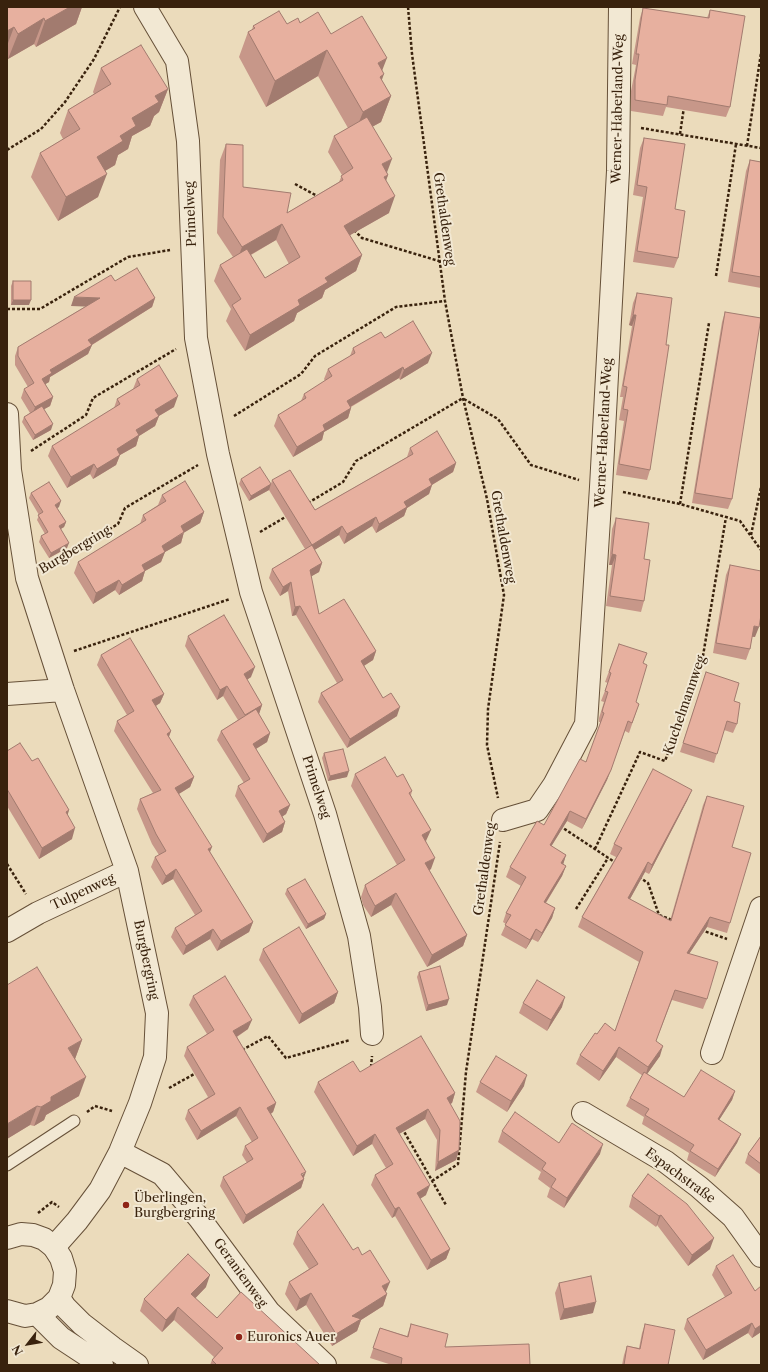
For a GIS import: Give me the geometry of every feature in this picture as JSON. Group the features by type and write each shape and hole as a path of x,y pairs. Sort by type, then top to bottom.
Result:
{"street":[{"name":"Primelweg","path":"145,7 177,61 188,141 196,338 218,454 252,592 325,814 360,936 370,1007 372,1034"},
{"name":"Werner-Haberland-Weg","path":"537,810 554,785 586,724 601,495 619,125 620,7"},
{"name":"Burgbergring","path":"7,414 10,464 27,578 63,690 127,871 157,1013 155,1057 138,1110 120,1152 95,1196 77,1221 54,1247"},
{"path":"7,694 63,690"},
{"path":"503,820 537,810"},
{"name":"Tulpenweg","path":"7,931 38,912 127,871"},
{"path":"712,1053 761,908"},
{"name":"Espachstraße","path":"583,1113 666,1162 700,1187 733,1217 761,1256"},
{"name":"Geranienweg","path":"120,1152 162,1174 200,1218 269,1312 325,1365"},
{"path":"7,1238 21,1234 33,1235 44,1239 54,1247 61,1258 65,1271 64,1285 59,1298 49,1308 37,1314 25,1316 7,1311"},
{"path":"59,1298 65,1307 82,1324 137,1365"},
{"path":"37,1314 61,1338 102,1365"}],"lane":[{"path":"7,1165 74,1121"}],"path":[{"path":"7,150 41,129 65,102 94,59 120,7"},
{"name":"Grethaldenweg","path":"408,7 412,54 445,301 463,398 487,498 504,595 488,709 487,745 503,820 466,1072 458,1164 432,1181"},
{"path":"747,146 761,53"},
{"path":"680,134 685,103"},
{"path":"619,125 761,148"},
{"path":"716,276 736,144"},
{"path":"295,184 323,199"},
{"path":"351,227 362,238 439,261"},
{"path":"7,309 40,309 128,257 192,247"},
{"path":"213,429 301,374 315,356 396,307 445,301"},
{"path":"680,504 709,323"},
{"path":"10,464 86,415 93,398 196,338"},
{"path":"304,505 343,482 356,461 463,398"},
{"name":"Burgbergring","path":"27,578 118,524 125,508 218,454"},
{"path":"752,534 761,487"},
{"path":"240,545 291,513"},
{"name":"Kuchelmannweg","path":"595,849 640,752 665,762 702,662 726,517"},
{"path":"53,658 252,592"},
{"path":"537,810 622,866"},
{"path":"576,909 608,858"},
{"name":"Tulpenweg","path":"7,864 38,912"},
{"path":"635,874 648,883 659,915"},
{"path":"659,915 674,920"},
{"path":"655,921 659,915"},
{"path":"696,928 747,946"},
{"path":"235,1053 268,1036 286,1058 372,1034 371,1069"},
{"path":"74,1121 95,1106 138,1110 201,1071"},
{"path":"398,1122 446,1205"}],"building":[{"path":"7,7 70,7 45,21 44,18 18,34 14,27 7,31"},
{"path":"643,8 709,18 710,10 745,16 730,107 668,96 667,105 635,100 635,80 639,54 636,54"},
{"path":"279,11 287,24 298,18 300,23 318,12 331,34 362,16 387,58 378,63 384,74 380,77 391,96 363,112 327,50 275,81 248,32 255,28 253,26"},
{"path":"141,45 168,89 155,96 159,102 132,118 136,126 120,136 123,141 97,157 107,174 66,197 40,153 80,129 68,110 111,84 101,68"},
{"path":"367,117 392,159 382,164 388,175 384,177 395,196 344,226 362,255 325,278 328,282 298,300 300,305 250,335 232,305 241,299 220,265 247,249 265,278 300,257 282,224 242,247 223,217 226,144 243,145 243,187 291,193 287,213 343,180 341,176 353,168 334,136"},
{"path":"644,138 685,144 675,209 685,211 678,258 637,251 647,187 637,185"},
{"path":"750,160 761,162 761,277 732,272"},
{"path":"137,268 155,298 88,340 92,345 50,370 52,373 42,379 53,397 35,407 24,389 34,383 18,356 18,347 100,298 74,297 111,275 115,281"},
{"path":"13,281 31,281 31,300 13,300"},
{"path":"637,293 672,298 666,345 669,345 650,470 619,464 628,410 623,409 627,387 623,386 636,315 633,315"},
{"path":"725,312 761,318 732,499 695,493"},
{"path":"413,321 432,353 404,370 403,367 347,401 351,408 323,425 325,430 297,447 278,415 306,398 304,394 332,376 328,369 355,353 353,348 381,332 385,338"},
{"path":"159,365 178,396 155,410 159,416 136,430 139,435 117,449 120,455 97,469 94,464 71,477 52,446 120,404 117,399 140,385 137,379"},
{"path":"42,406 53,424 35,435 24,417"},
{"path":"437,431 456,463 429,479 432,485 404,502 407,507 379,524 376,517 347,534 342,526 312,545 272,480 290,470 315,510 413,454 410,448"},
{"path":"260,467 271,484 251,496 241,479"},
{"path":"185,481 204,512 181,526 184,532 162,546 165,552 142,565 145,571 122,585 119,580 96,593 78,562 146,520 143,515 166,501 162,495"},
{"path":"49,482 61,501 55,505 66,522 59,526 69,543 51,553 41,536 48,532 38,515 43,512 31,493"},
{"path":"616,518 649,523 644,559 650,560 644,601 610,596 616,555 612,554"},
{"path":"312,545 322,563 310,570 319,614 344,599 376,651 361,661 383,698 391,693 400,707 350,739 321,693 343,680 300,606 295,607 291,582 283,587 272,569"},
{"path":"730,565 761,571 761,615 759,627 754,626 750,649 716,643"},
{"path":"224,615 255,667 244,674 262,705 245,715 227,686 220,690 188,636"},
{"path":"130,638 164,694 152,700 171,731 167,734 194,777 175,788 212,847 208,849 253,922 221,941 213,929 186,946 175,928 202,911 176,869 166,876 155,857 166,851 156,834 140,799 161,790 117,721 134,711 101,655"},
{"path":"619,644 647,653 643,663 647,665 636,702 639,704 632,723 628,721 611,770 586,819 570,811 550,845 566,855 561,863 566,866 544,902 555,908 542,933 536,929 530,940 505,925 511,915 506,913 526,877 510,867 537,821 544,825 580,759 586,762 604,713 602,712 608,692 605,691 611,673 609,672"},
{"path":"706,672 739,683 734,701 740,703 737,724 727,721 717,754 683,743"},
{"path":"256,709 270,733 253,744 290,805 279,811 285,822 267,834 238,786 250,779 221,731"},
{"path":"20,743 32,761 38,758 69,810 66,812 75,828 42,848 7,789 7,751"},
{"path":"343,749 349,771 330,776 324,753"},
{"path":"385,757 397,777 403,774 412,791 409,793 431,830 422,835 435,858 425,863 467,935 432,955 396,893 375,906 365,885 405,860 355,774"},
{"path":"653,769 692,790 652,865 648,862 628,898 671,921 707,796 744,806 732,847 751,853 730,923 710,917 687,953 718,962 707,999 675,990 656,1041 663,1046 648,1067 619,1047 603,1071 580,1055 595,1033 597,1034 605,1023 615,1031 643,952 582,917 622,848 614,844"},
{"path":"305,879 326,914 308,924 287,889"},
{"path":"299,927 338,992 302,1014 263,949"},
{"path":"440,966 449,999 428,1005 419,972"},
{"path":"37,967 82,1040 68,1048 86,1077 51,1097 51,1101 41,1107 37,1106 7,1124 7,985"},
{"path":"225,976 252,1020 233,1031 276,1103 267,1108 306,1172 301,1174 304,1179 246,1215 223,1177 253,1159 245,1146 258,1138 240,1107 201,1131 188,1110 215,1094 187,1047 214,1030 193,996"},
{"path":"537,980 565,997 551,1020 523,1003"},
{"path":"421,1036 455,1093 447,1098 460,1121 459,1150 438,1162 440,1130 428,1109 396,1128 430,1185 417,1193 450,1249 431,1260 399,1207 395,1209 375,1175 393,1164 375,1134 357,1146 318,1082 353,1061 360,1072"},
{"path":"496,1056 527,1075 511,1101 480,1082"},
{"path":"701,1070 735,1091 718,1119 741,1134 718,1169 690,1151 694,1145 645,1115 649,1109 630,1098 644,1072 684,1097"},
{"path":"515,1112 559,1143 572,1123 603,1144 567,1198 551,1187 556,1179 542,1169 546,1163 502,1131"},
{"path":"761,1136 761,1164 748,1154"},
{"path":"648,1174 687,1204 714,1238 692,1255 661,1215 659,1216 632,1196"},
{"path":"323,1204 353,1250 358,1247 362,1255 370,1250 390,1282 382,1286 387,1294 352,1316 361,1319 336,1334 311,1293 300,1299 289,1282 318,1264 297,1232"},
{"path":"188,1254 210,1275 191,1294 217,1318 241,1292 320,1365 217,1365 212,1360 223,1348 178,1307 166,1320 144,1299"},
{"path":"733,1255 755,1291 761,1286 761,1325 755,1329 752,1323 706,1350 687,1319 732,1293 716,1266"},
{"path":"591,1276 596,1302 564,1309 559,1283"},
{"path":"411,1324 448,1334 445,1347 529,1344 530,1365 401,1365 402,1358 373,1348 380,1328 408,1337"},
{"path":"645,1324 675,1330 668,1365 624,1365 627,1346 640,1349"}],"place":[{"name":"Überlingen, Burgbergring","path":"126,1205"},
{"name":"Euronics Auer","path":"239,1337"}]}
